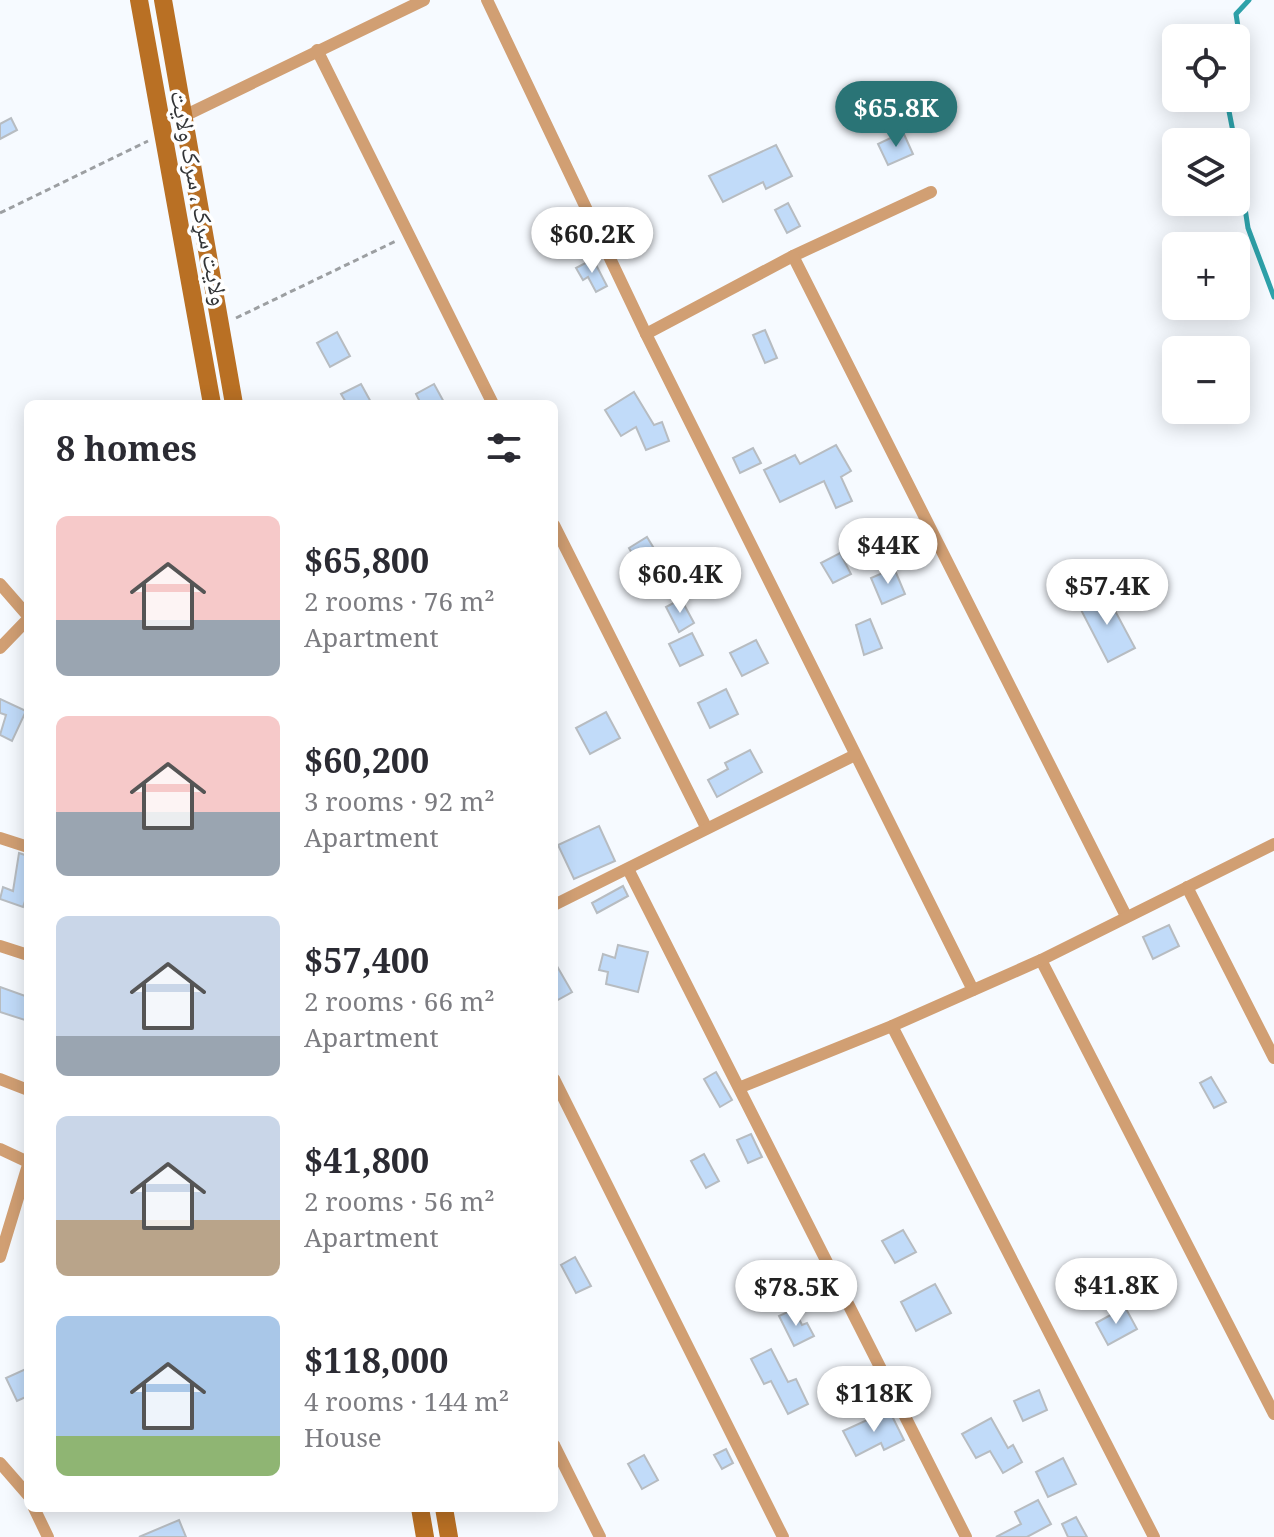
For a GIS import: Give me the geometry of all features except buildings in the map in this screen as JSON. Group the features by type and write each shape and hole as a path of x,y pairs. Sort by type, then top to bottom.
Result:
{"main road":[{"name":"ولایت سړک ، سرک ولایت","path":"139,0 211,400"},
{"name":"ولایت سړک ، سرک ولایت","path":"163,0 233,400"},
{"path":"421,1512 425,1537"},
{"path":"445,1512 449,1537"}],"street":[{"path":"182,117 424,0"},
{"path":"487,0 646,334 973,990"},
{"path":"317,50 491,400"},
{"path":"646,334 793,256 931,192"},
{"path":"793,256 1126,916"},
{"path":"558,533 706,827"},
{"path":"0,584 24,612"},
{"path":"0,648 24,621"},
{"path":"558,903 855,755"},
{"path":"0,838 24,846"},
{"path":"741,1087 892,1026 1041,960 1274,844"},
{"path":"628,869 741,1087 966,1537"},
{"path":"1187,887 1274,1058"},
{"path":"0,946 24,954"},
{"path":"1041,960 1274,1414"},
{"path":"892,1026 1154,1537"},
{"path":"0,1079 24,1088"},
{"path":"558,1087 783,1537"},
{"path":"0,1149 24,1161"},
{"path":"0,1257 24,1176"},
{"path":"558,1453 600,1537"},
{"path":"0,1463 24,1490"},
{"path":"36,1512 48,1537"}],"path":[{"path":"0,213 161,135"},
{"path":"222,325 408,235"}],"waterway":[{"path":"1238,24 1236,14 1249,0"},
{"path":"1229,112 1232,128"},
{"path":"1246,216 1274,297"}]}
